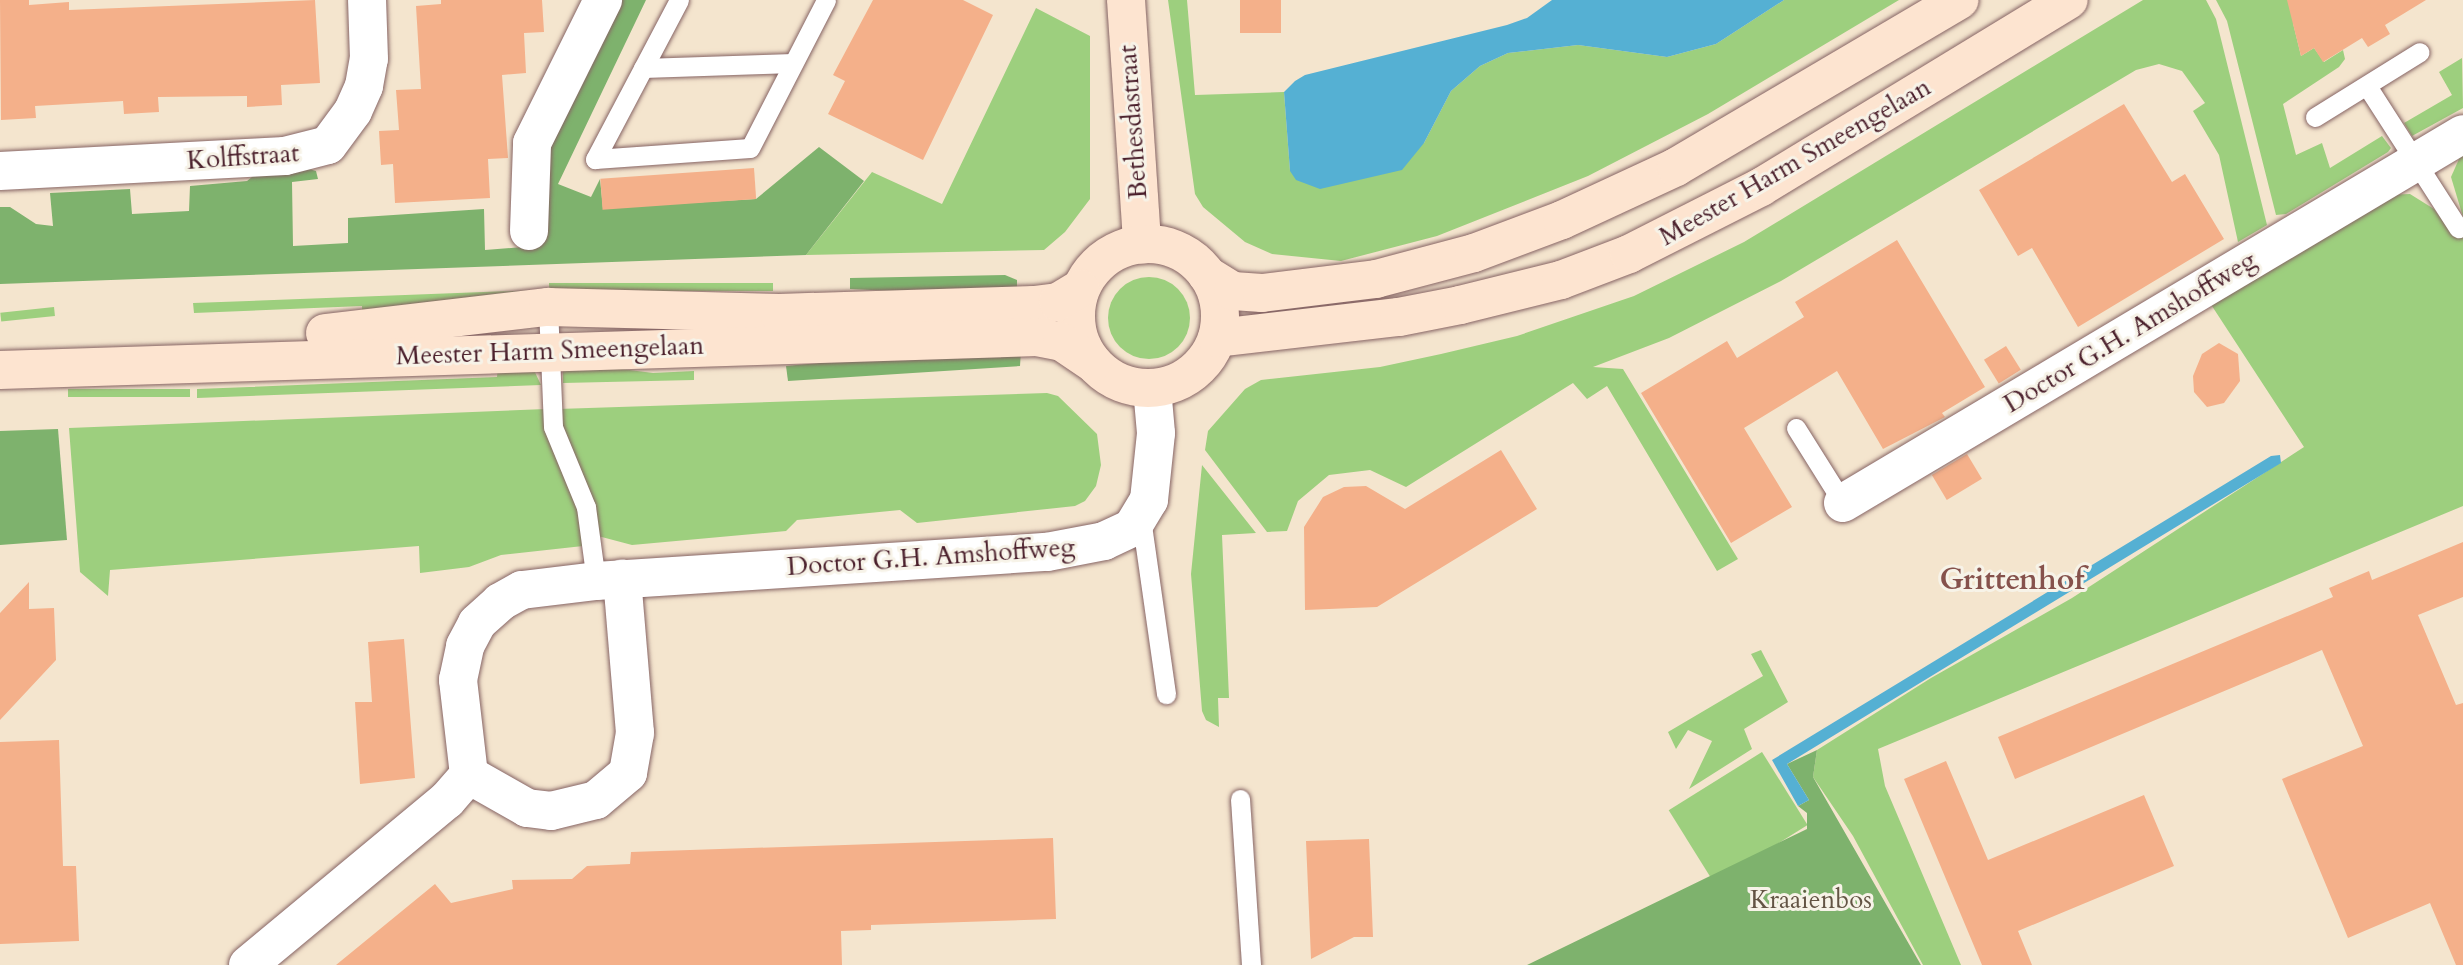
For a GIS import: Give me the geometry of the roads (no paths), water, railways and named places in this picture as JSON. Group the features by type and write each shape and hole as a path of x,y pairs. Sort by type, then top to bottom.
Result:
{"street":[{"name":"Kolffstraat","path":"0,171 285,156 328,145 353,111 364,86 369,59 367,0"},
{"path":"529,231 532,143 603,0"},
{"name":"Bethesdastraat","path":"1126,0 1142,244"},
{"name":"Meester Harm Smeengelaan","path":"1208,275 1233,291 1262,293 1376,279 1474,253 1562,220 1676,167 1959,0"},
{"name":"Meester Harm Smeengelaan","path":"1217,338 1399,317 1460,305 1560,280 1629,254 1761,187 2069,0"},
{"name":"Doctor G.H. Amshoffweg","path":"1843,503 2463,134"},
{"path":"1142,244 1167,246 1190,257 1208,275 1217,294 1217,338 1192,373 1152,388 1110,378 1093,363 1076,328 1080,289 1094,267 1116,251 1142,244"},
{"name":"Meester Harm Smeengelaan","path":"0,344 363,332 487,311 548,307 779,313 1034,305 1058,302 1080,289"},
{"name":"Meester Harm Smeengelaan","path":"0,370 1037,337 1062,342 1093,363"},
{"path":"1141,518 1153,480 1152,388"},
{"name":"Doctor G.H. Amshoffweg","path":"469,775 458,680 465,646 477,622 522,590 609,580 1069,550 1121,535 1141,518"},
{"path":"256,963 447,800 469,775 527,808 551,811 596,800 628,773 635,733 609,580"}],"lane":[{"path":"679,0 595,159 750,148 825,0"},
{"path":"2315,117 2420,52"},
{"path":"643,68 793,63"},
{"path":"2367,86 2458,228"},
{"path":"548,307 553,427 586,507 609,580"},
{"path":"1796,428 1843,503"},
{"path":"1141,518 1166,694"},
{"path":"1240,799 1251,965"}],"water":[{"path":"1552,0 1784,0 1716,44 1667,57 1578,45 1508,53 1480,66 1451,91 1424,143 1402,170 1320,189 1296,180 1290,171 1284,92 1295,81 1305,75 1507,25 1527,18"},
{"path":"2280,455 2281,463 1787,764 1809,800 1798,806 1772,760 2271,456"}],"district":[{"name":"Grittenhof","path":"2012,580"}],"park label":[{"name":"Kraaienbos","path":"1811,900"}]}
